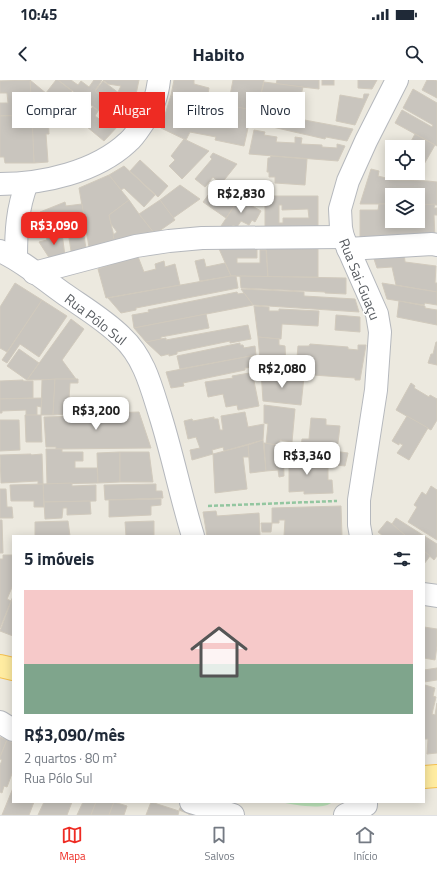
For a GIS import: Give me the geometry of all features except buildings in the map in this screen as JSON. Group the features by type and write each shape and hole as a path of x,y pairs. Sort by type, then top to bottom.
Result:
{"main road":[{"path":"0,666 12,669"},
{"path":"425,777 437,776"}],"street":[{"path":"0,184 27,183 54,179 88,167 111,155 129,141 141,125 154,104 159,80"},
{"name":"Rua Sai-Guaçu","path":"361,535 359,525 359,500 376,390 380,332 377,314 341,228 340,209 348,182 366,141 397,80"},
{"name":"Rua Pólo Sul","path":"27,183 21,199 8,255 123,337 140,360 146,371 167,437 184,507 193,535"},
{"path":"34,273 136,246 202,238 437,245"},
{"path":"425,594 437,596"},
{"path":"0,722 12,729"},
{"path":"194,803 234,815"},
{"path":"345,815 366,805 366,803"}],"path":[{"path":"184,507 359,500"}],"green space":[{"path":"286,803 331,803 322,806"}]}
